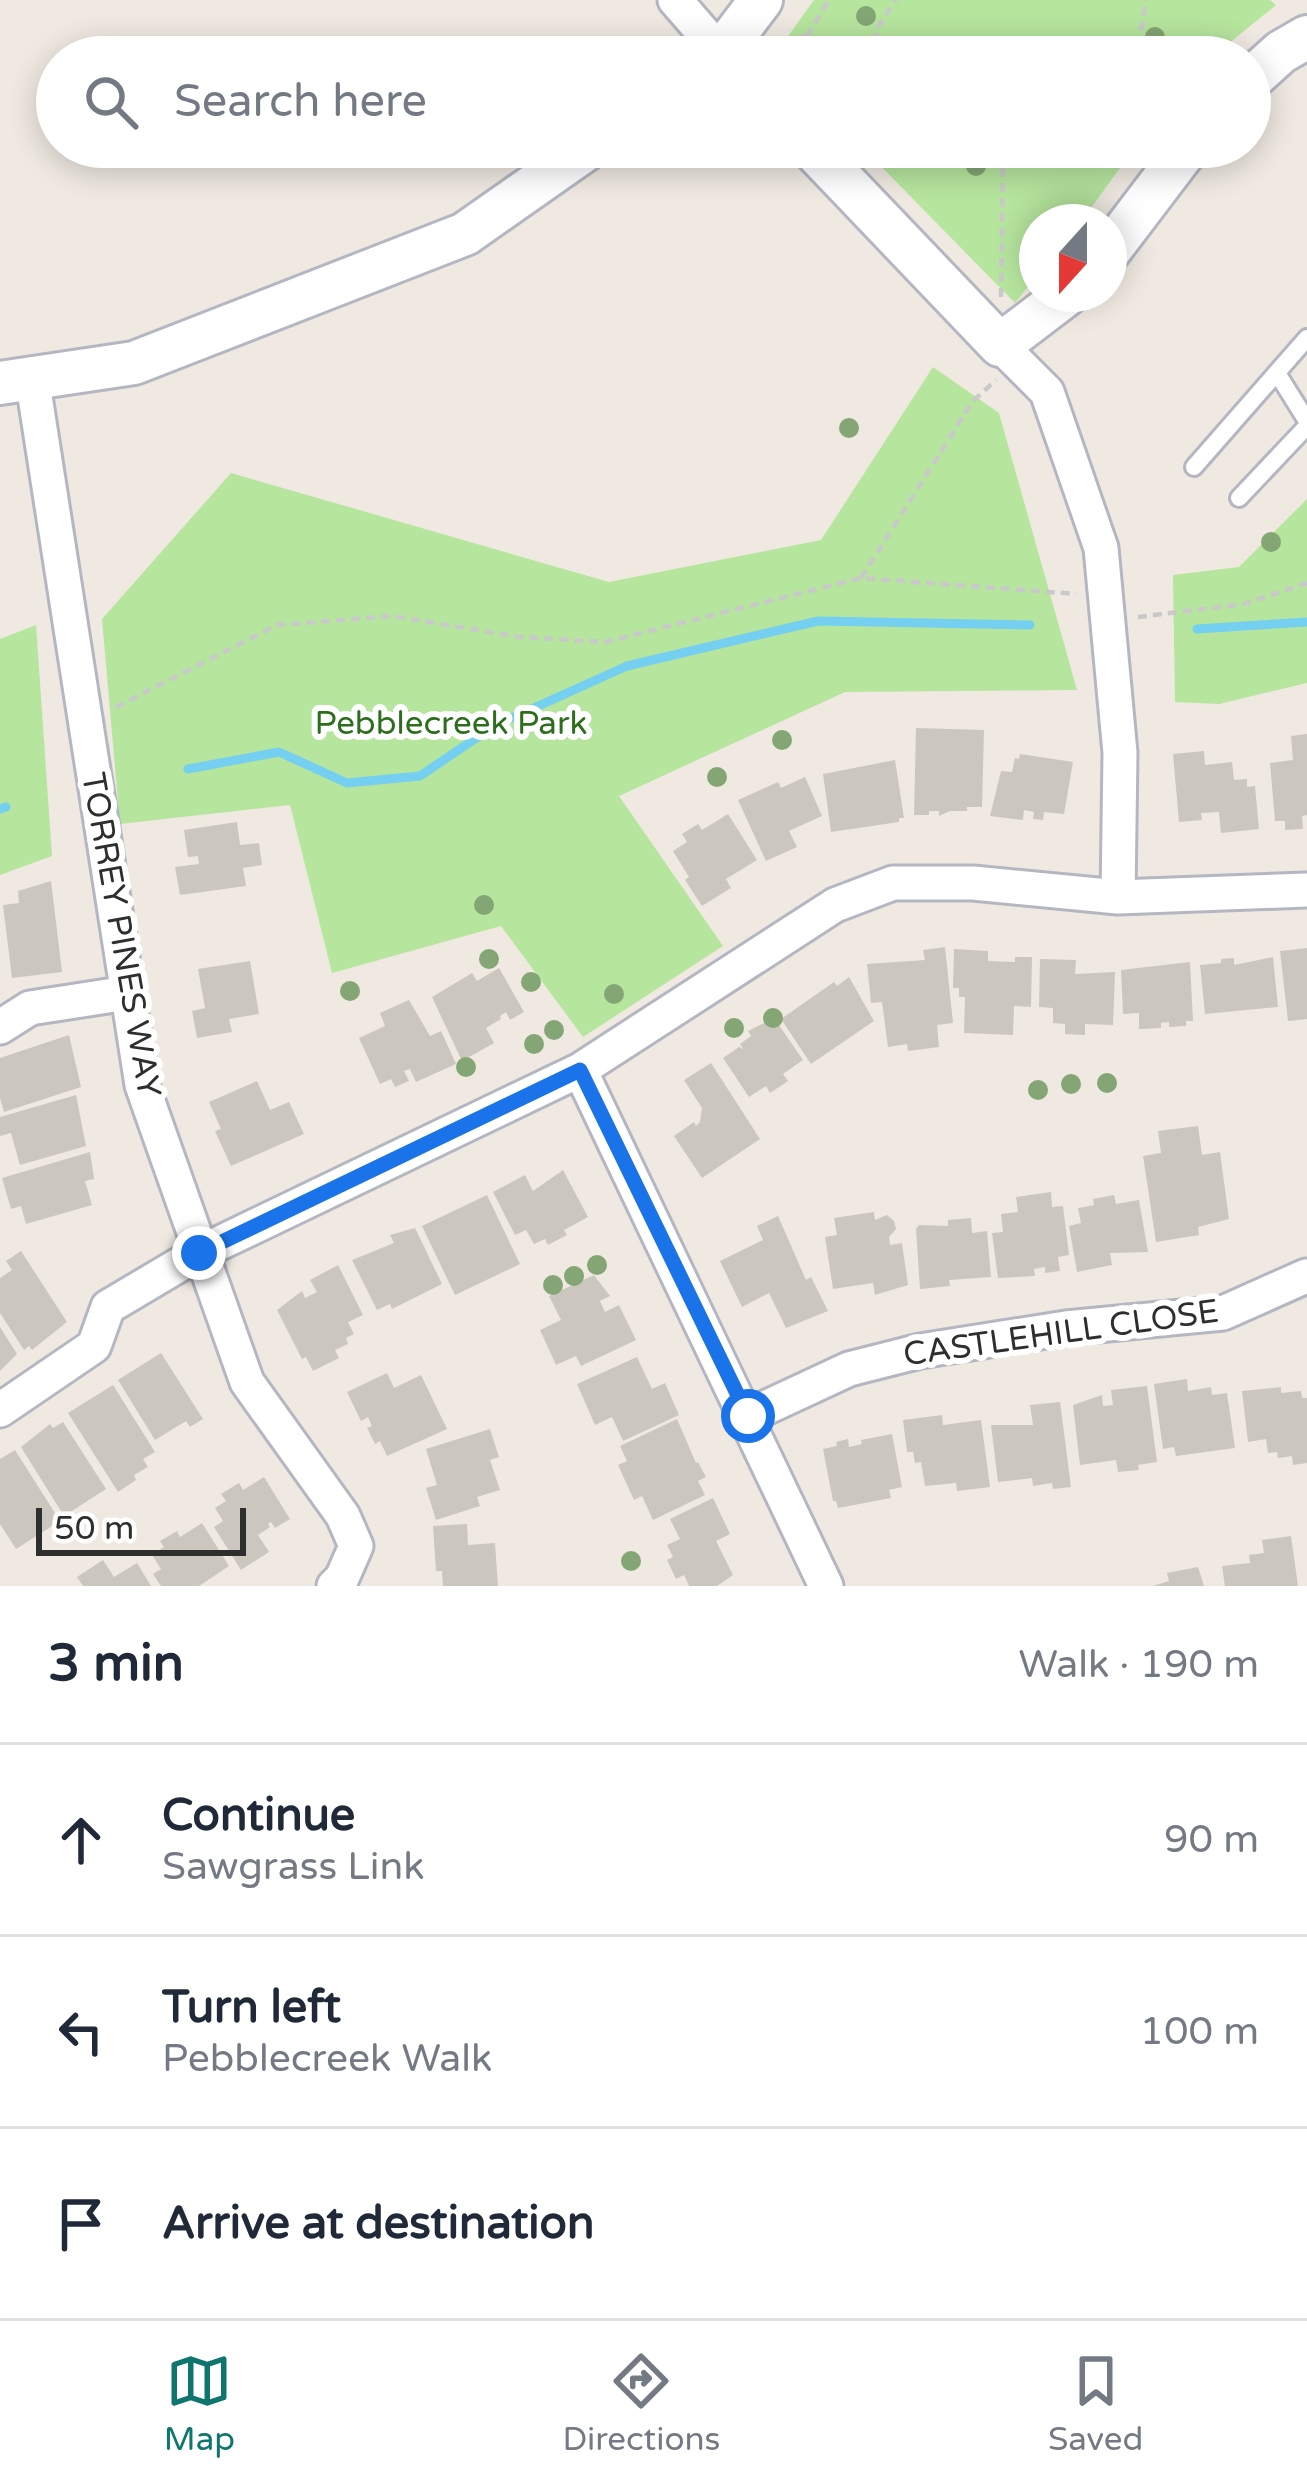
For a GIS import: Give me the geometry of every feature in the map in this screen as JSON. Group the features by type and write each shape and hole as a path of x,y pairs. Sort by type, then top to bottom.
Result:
{"street":[{"path":"675,0 705,36"},
{"path":"736,36 761,0"},
{"path":"1271,61 1307,38"},
{"path":"16,380 134,363 465,234 559,168"},
{"path":"831,168 1047,392 1101,548 1120,752 1118,897"},
{"path":"1127,227 1172,168"},
{"path":"1008,353 1049,312"},
{"name":"TORREY PINES WAY","path":"16,380 86,722 142,1085 247,1382 343,1516 356,1546 334,1586"},
{"path":"0,1410 94,1346 108,1307 199,1253 580,1070 835,904 893,883 973,883 1118,897 1307,890"},
{"path":"0,1027 30,1008 128,993"},
{"path":"580,1070 826,1586"},
{"name":"CASTLEHILL CLOSE","path":"748,1416 849,1369 920,1351 1066,1328 1222,1313 1306,1276"}],"lane":[{"path":"1194,467 1307,338"},
{"path":"1239,499 1307,424 1277,373"}],"path":[{"path":"807,36 829,0"},
{"path":"877,36 896,0"},
{"path":"1140,36 1146,0"},
{"path":"861,578 1008,353 1003,168"},
{"path":"86,722 277,625 392,616 520,637 605,642 861,578 1107,608 1244,604 1307,583"}],"green space":[{"path":"814,0 1270,0 1276,5 1238,36 788,36"},
{"path":"883,168 1120,168 1094,204 1019,204 1019,298 1015,303"},
{"name":"Pebblecreek Park","path":"933,367 999,413 1077,690 845,692 619,796 723,946 583,1037 501,926 332,973 290,805 120,824 102,619 231,473 609,582 821,540"},
{"path":"1307,499 1307,683 1219,704 1175,702 1173,575 1239,567"},
{"path":"36,625 52,856 0,875 0,639"}],"building":[{"path":"916,728 984,730 982,807 939,816 939,811 914,815"},
{"path":"1307,734 1307,815 1302,816 1303,829 1285,830 1285,821 1275,821 1270,763 1293,760 1291,736"},
{"path":"1204,751 1205,765 1232,762 1234,780 1247,779 1247,787 1255,786 1259,829 1221,833 1219,812 1201,813 1202,820 1179,822 1173,754"},
{"path":"1020,754 1073,762 1064,814 1044,812 1043,820 1033,819 1034,812 1024,810 1023,820 990,816 1001,771 1012,772"},
{"path":"895,760 904,818 831,832 823,774"},
{"path":"805,777 822,816 789,831 797,847 766,861 738,800 778,782 781,788"},
{"path":"728,814 757,860 726,879 731,888 702,906 673,851 687,842 682,834 698,824 702,830"},
{"path":"237,822 240,845 259,843 262,865 243,868 246,886 180,895 175,867 199,864 198,856 188,857 184,830"},
{"path":"51,881 62,972 12,978 3,905 19,903 18,891"},
{"path":"945,947 953,1023 937,1025 939,1047 908,1051 907,1044 888,1047 882,1002 871,1003 867,964 925,960 923,950"},
{"path":"1307,948 1307,1019 1288,1021 1280,951"},
{"path":"954,949 988,951 988,961 1032,957 1031,1007 1014,1006 1013,1035 964,1033 965,997 953,988"},
{"path":"1273,957 1278,1007 1205,1014 1200,965 1234,958 1234,965"},
{"path":"1040,959 1076,960 1075,974 1115,972 1113,1025 1085,1024 1085,1035 1065,1034 1065,1024 1053,1023 1053,1008 1039,1007"},
{"path":"250,961 259,1014 229,1019 232,1032 197,1038 192,1011 205,1008 198,969"},
{"path":"1190,962 1193,1021 1186,1021 1186,1026 1169,1027 1169,1022 1161,1023 1161,1028 1139,1029 1139,1013 1123,1014 1121,970"},
{"path":"499,968 524,1012 510,1020 506,1012 500,1016 486,1028 494,1043 462,1061 432,997 472,973 477,981"},
{"path":"849,977 874,1021 811,1064 781,1019 834,982 837,986"},
{"path":"409,1000 430,1036 441,1031 456,1064 416,1082 410,1069 404,1071 409,1081 395,1087 391,1079 380,1084 359,1038 385,1026 380,1013"},
{"path":"774,1018 803,1060 783,1074 788,1081 770,1093 766,1086 749,1097 723,1058 743,1049 740,1044 751,1036 748,1031"},
{"path":"69,1035 81,1087 4,1112 0,1058"},
{"path":"711,1063 760,1139 702,1178 674,1136 700,1122 702,1108 684,1080"},
{"path":"257,1081 270,1110 289,1102 304,1134 231,1166 215,1131 221,1129 209,1102"},
{"path":"76,1095 86,1146 20,1165 11,1133 0,1136 0,1117"},
{"path":"1198,1126 1202,1155 1220,1152 1229,1219 1198,1227 1199,1235 1156,1242 1143,1156 1161,1153 1158,1131"},
{"path":"90,1152 94,1179 85,1181 92,1205 26,1224 21,1206 11,1209 2,1178"},
{"path":"563,1170 588,1217 548,1245 545,1239 534,1244 526,1230 515,1235 493,1192 525,1175 533,1191"},
{"path":"1051,1192 1052,1207 1063,1206 1069,1255 1058,1257 1060,1271 1045,1273 1045,1267 1034,1269 1035,1276 998,1278 992,1233 1003,1232 1001,1214 1018,1212 1016,1197"},
{"path":"487,1195 520,1264 455,1295 422,1226"},
{"path":"1114,1195 1116,1204 1139,1200 1148,1252 1110,1253 1112,1265 1077,1272 1069,1226 1081,1223 1078,1208"},
{"path":"874,1212 875,1220 887,1215 894,1221 890,1245 902,1243 908,1285 875,1295 873,1283 833,1289 825,1237 837,1235 834,1218"},
{"path":"778,1216 806,1280 811,1277 828,1311 786,1328 769,1293 742,1307 720,1261 763,1240 757,1226"},
{"path":"971,1218 972,1233 987,1231 991,1277 949,1280 950,1286 920,1289 916,1229"},
{"path":"415,1228 442,1284 392,1309 390,1304 377,1310 352,1260 394,1243 390,1235"},
{"path":"21,1251 67,1322 32,1350 29,1346 24,1350 0,1313 0,1278 12,1270 6,1261"},
{"path":"338,1265 363,1315 348,1322 354,1334 346,1338 348,1344 335,1350 339,1358 313,1371 277,1310 302,1291 305,1298 317,1292 310,1280"},
{"path":"594,1275 610,1296 600,1301 605,1312 619,1305 636,1340 581,1366 576,1356 556,1365 540,1330 561,1320 549,1296"},
{"path":"0,1327 17,1354 0,1371"},
{"path":"161,1353 203,1419 190,1427 186,1421 155,1440 118,1380"},
{"path":"637,1357 652,1389 665,1383 679,1415 623,1441 612,1417 595,1425 577,1384"},
{"path":"387,1373 394,1388 421,1375 447,1429 387,1456 367,1428 372,1426 368,1417 361,1421 347,1392"},
{"path":"1187,1379 1188,1391 1211,1387 1212,1395 1227,1393 1235,1448 1176,1456 1174,1447 1163,1449 1154,1384"},
{"path":"113,1385 155,1452 143,1459 148,1467 134,1475 136,1480 118,1492 68,1413"},
{"path":"1147,1386 1157,1462 1118,1472 1116,1460 1080,1465 1073,1405 1102,1395 1103,1406 1113,1405 1111,1390"},
{"path":"1281,1387 1281,1393 1301,1391 1302,1398 1307,1398 1307,1463 1293,1465 1292,1456 1278,1458 1277,1452 1268,1453 1266,1439 1248,1442 1242,1391"},
{"path":"1060,1402 1071,1487 1033,1486 1032,1478 998,1482 991,1425 1033,1425 1030,1405"},
{"path":"942,1415 943,1425 981,1420 990,1487 957,1491 956,1483 925,1486 921,1462 915,1463 913,1452 907,1452 903,1420"},
{"path":"677,1419 706,1477 698,1481 705,1495 653,1520 642,1496 634,1500 618,1465 627,1461 620,1446"},
{"path":"63,1422 106,1489 64,1516 21,1447 50,1424 53,1428"},
{"path":"490,1429 499,1457 490,1460 500,1490 477,1497 480,1506 436,1520 426,1488 437,1485 426,1449"},
{"path":"892,1434 902,1487 889,1490 891,1498 838,1508 823,1449 848,1439 849,1447"},
{"path":"15,1450 60,1521 16,1549 0,1524 0,1459"},
{"path":"264,1477 290,1519 275,1528 268,1524 258,1535 269,1552 241,1570 214,1527 223,1521 215,1508 226,1501 221,1494 239,1483 243,1490"},
{"path":"713,1498 730,1534 716,1541 733,1575 717,1586 689,1586 684,1575 676,1579 667,1560 673,1557 667,1545 680,1539 670,1519"},
{"path":"202,1523 229,1566 199,1586 161,1586 153,1574 161,1569 152,1555 164,1547 160,1541 177,1531 180,1537"},
{"path":"467,1524 468,1545 495,1543 498,1586 443,1586 442,1571 436,1571 433,1526"},
{"path":"1291,1536 1298,1586 1225,1586 1222,1566 1250,1563 1249,1555 1264,1553 1262,1540"},
{"path":"103,1560 114,1577 137,1563 151,1586 83,1586 77,1577"},
{"path":"1198,1567 1204,1586 1153,1586 1169,1581 1167,1573"}],"waterway":[{"path":"188,769 279,752 347,783 420,776 494,726 627,666 818,621 1030,625"},
{"path":"1197,629 1307,622"},
{"path":"0,809 6,807"}],"route":[{"path":"199,1253 580,1070 748,1416"}]}
